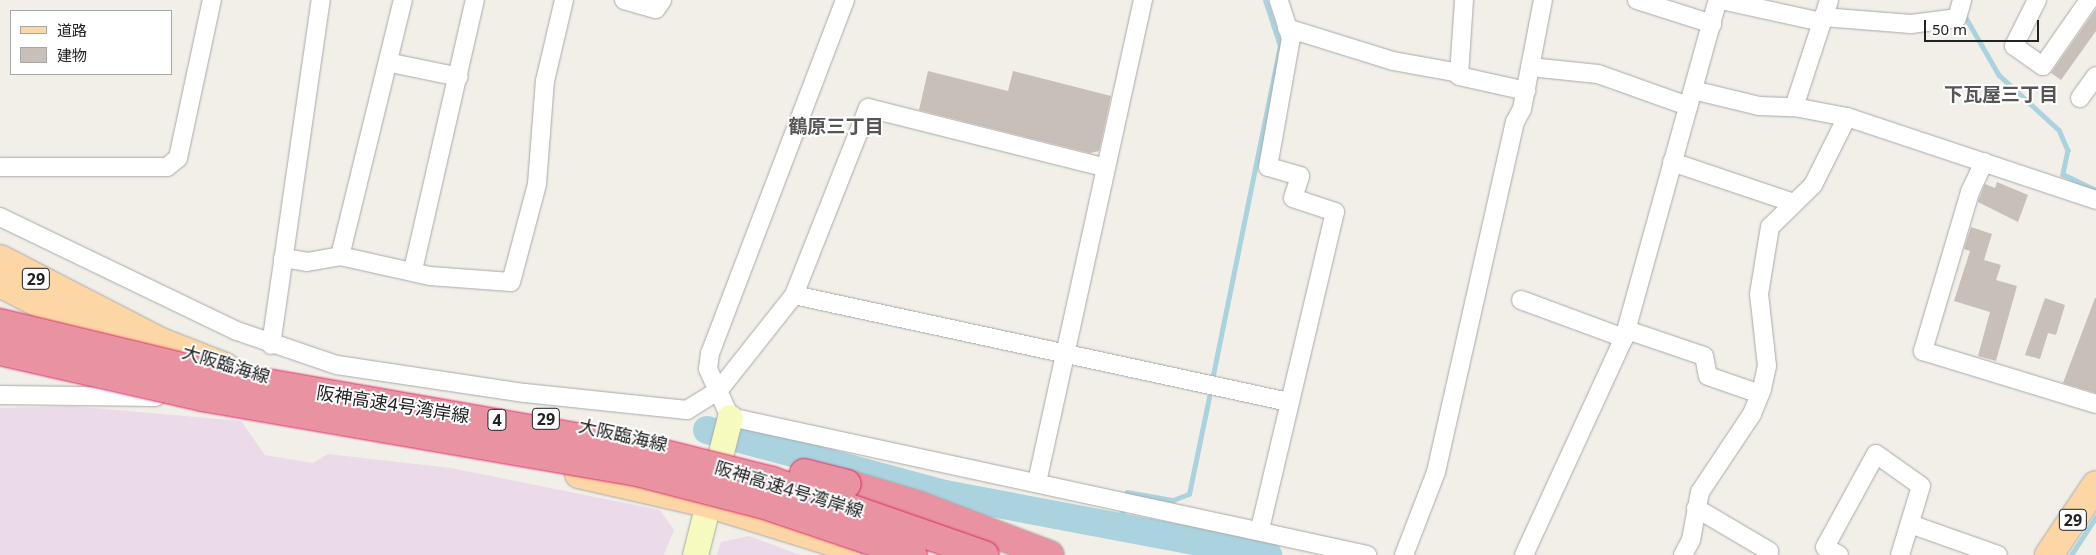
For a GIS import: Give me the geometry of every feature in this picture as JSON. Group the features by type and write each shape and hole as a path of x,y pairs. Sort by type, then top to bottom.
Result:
{"highway":[{"name":"阪神高速4号湾岸線","path":"0,323 203,372 444,410 708,464 838,502 984,555"},
{"name":"阪神高速4号湾岸線","path":"0,351 202,397 571,457 765,505 913,555"},
{"path":"444,410 656,439 749,458 918,505 1050,555"},
{"path":"571,457 729,503 881,555"}],"main road":[{"name":"大阪臨海線","path":"0,260 66,307 164,367 256,404 710,504 872,555"},
{"name":"大阪臨海線","path":"0,283 204,361 246,373 336,390 572,422 721,459 878,504 1020,555"},
{"name":"29","path":"2049,555 2096,485"}],"street":[{"path":"0,167 167,168 178,158 212,0"},
{"path":"271,345 321,0"},
{"path":"340,256 391,63 403,0"},
{"path":"413,270 459,77 475,0"},
{"path":"283,258 307,262 340,256 413,270 430,276 511,282 537,184 545,81 564,0"},
{"path":"624,0 656,9 662,0"},
{"path":"695,555 710,504 730,417 708,369 710,353 845,0"},
{"path":"1037,482 1143,0"},
{"path":"1260,529 1335,212 1293,198 1300,176 1268,167 1291,38 1279,0"},
{"path":"1458,73 1464,0"},
{"path":"1404,555 1436,472 1515,122 1526,91 1543,0"},
{"path":"1524,555 1626,334 1690,98 1720,0 1911,24 1957,18 1962,0"},
{"path":"2037,0 2014,46 2043,66 2089,0"},
{"path":"1646,1 1712,24"},
{"path":"1794,107 1825,13"},
{"path":"1287,28 1393,60 1458,73 1458,76 1526,91"},
{"path":"391,63 459,77"},
{"path":"1530,67 1598,74 1690,98 1759,106 1794,107 1846,116 2096,200"},
{"path":"2080,98 2096,76"},
{"path":"0,217 271,345 337,365 562,398 687,410 718,391 794,295 868,108 1106,168"},
{"path":"1683,555 1691,540 1696,508 1713,466 1752,414 1760,394 1767,366 1759,294 1770,227 1813,185 1846,116"},
{"path":"1672,162 1794,203"},
{"path":"1984,162 1970,192 1923,351 2096,404"},
{"path":"794,295 1066,351 1289,402"},
{"path":"1521,300 1626,334 1704,356 1708,376 1760,394"},
{"path":"0,395 121,394 256,404"},
{"path":"730,417 1260,529 1367,555"},
{"path":"1839,555 1825,547 1876,454 1921,486 1900,555"},
{"path":"1696,508 1768,551"},
{"path":"1910,524 1998,555"}],"shaded area":[{"path":"72,406 241,421 265,455 313,463 328,454 451,468 660,510 674,530 664,555 0,555 0,408"},
{"path":"749,536 800,555 717,555 721,542"}],"building":[{"path":"2096,9 2096,31 2061,80 2051,73"},
{"path":"928,71 1008,91 1013,71 1111,96 1099,151 1090,153 919,110"},
{"path":"1997,182 2028,195 2018,222 1978,202 1985,184 1995,188"},
{"path":"1971,227 1992,234 1984,260 2001,265 1996,280 2017,286 1996,361 1978,356 1990,312 1954,301 1970,251 1964,249"},
{"path":"2045,298 2065,305 2056,335 2048,333 2040,359 2025,355"},
{"path":"2096,298 2096,393 2063,383"}],"waterway":[{"path":"1213,375 1280,46 1265,0"},
{"path":"1965,16 1999,75 2059,130 2068,150 2063,174 2096,190"},
{"path":"1127,492 1173,500 1189,494 1209,397"},
{"path":"707,430 945,494 1268,555"},
{"path":"1120,527 1123,509"},
{"path":"2071,555 2096,517"}],"district":[{"name":"下瓦屋三丁目","path":"2001,95"},
{"name":"鶴原三丁目","path":"836,127"}]}
